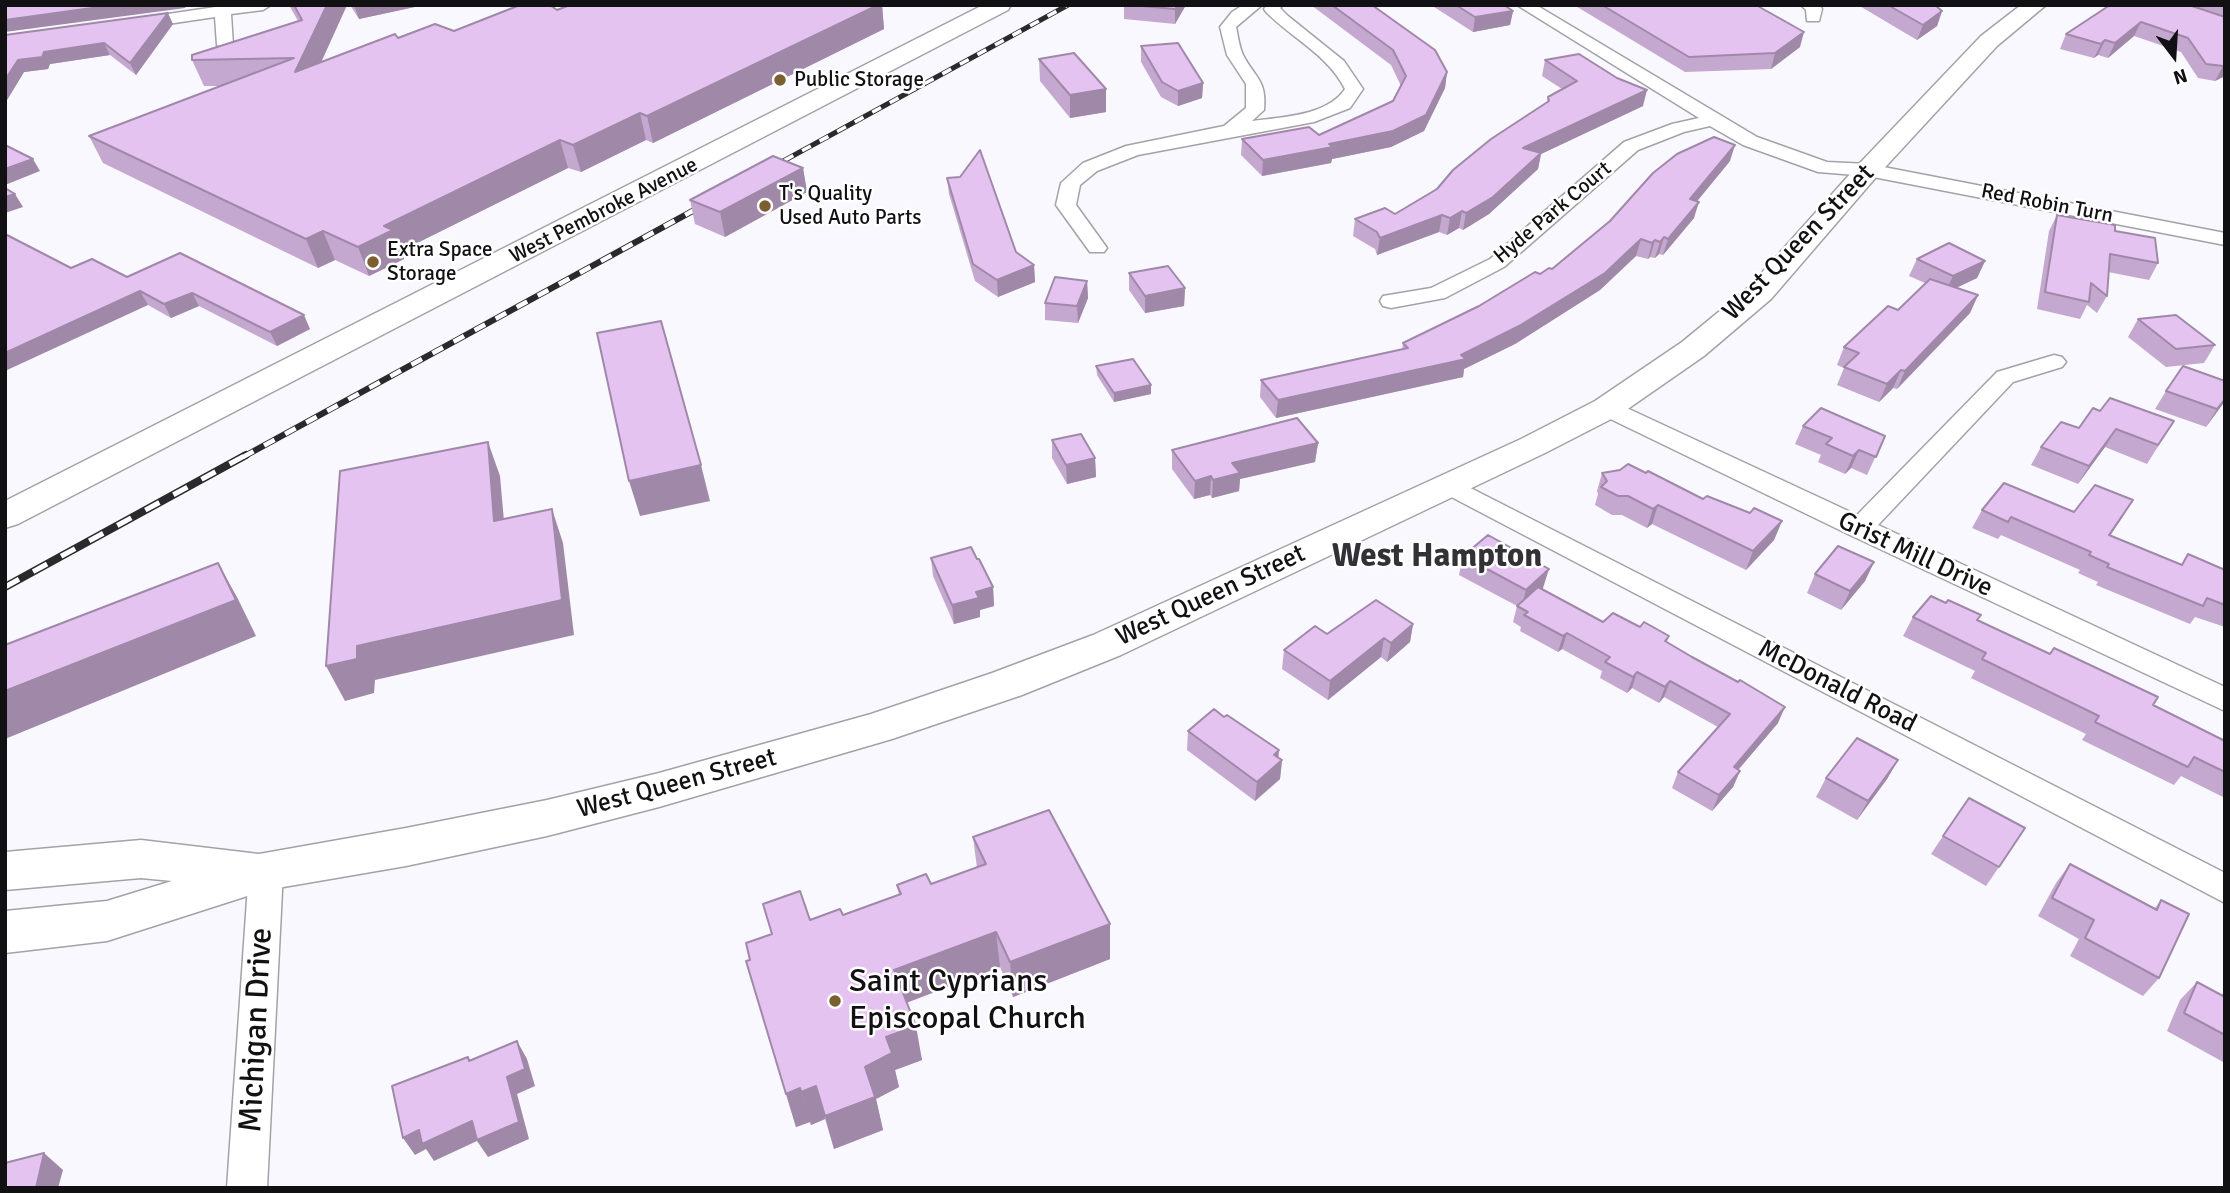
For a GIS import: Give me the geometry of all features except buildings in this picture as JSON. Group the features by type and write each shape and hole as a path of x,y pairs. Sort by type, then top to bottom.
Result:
{"main road":[{"name":"West Pembroke Avenue","path":"10,516 1000,5"},
{"name":"West Queen Street","path":"5,932 107,921 266,871 406,847 547,818 770,760 877,728 1007,684 1107,645 1607,408 1693,349 1760,293 1868,170 1989,41 2035,5"},
{"name":"West Queen Street","path":"5,871 141,859 266,871"}],"street":[{"path":"113,27 263,5"},
{"path":"1230,130 1255,110 1257,95 1254,80 1234,54 1228,27 1238,15 1254,5"},
{"path":"1097,248 1066,205 1071,183 1090,167 1133,150 1230,130 1308,118 1344,104 1354,89 1349,75 1330,55 1286,24 1272,9 1275,5"},
{"path":"1525,5 1711,120 1838,152 1868,170"},
{"path":"223,11 225,45"},
{"name":"Hyde Park Court","path":"1391,302 1437,293 1497,263 1631,146 1678,128 1711,120"},
{"name":"Red Robin Turn","path":"1868,170 2225,239"},
{"path":"1859,530 2005,377 2054,362"},
{"name":"Grist Mill Drive","path":"1607,408 1859,530 2225,700"},
{"name":"McDonald Road","path":"1448,485 2225,889"},
{"name":"Michigan Drive","path":"247,1188 266,871"}],"railway":[{"path":"767,170 1068,5"},
{"path":"243,457 709,202"},
{"path":"5,587 246,455"}],"place":[{"name":"Public Storage","path":"780,80"},
{"name":"T's Quality Used Auto Parts","path":"765,206"},
{"name":"Extra Space Storage","path":"373,262"},
{"name":"Saint Cyprians Episcopal Church","path":"835,1001"}],"district":[{"name":"West Hampton","path":"1437,557"}]}
